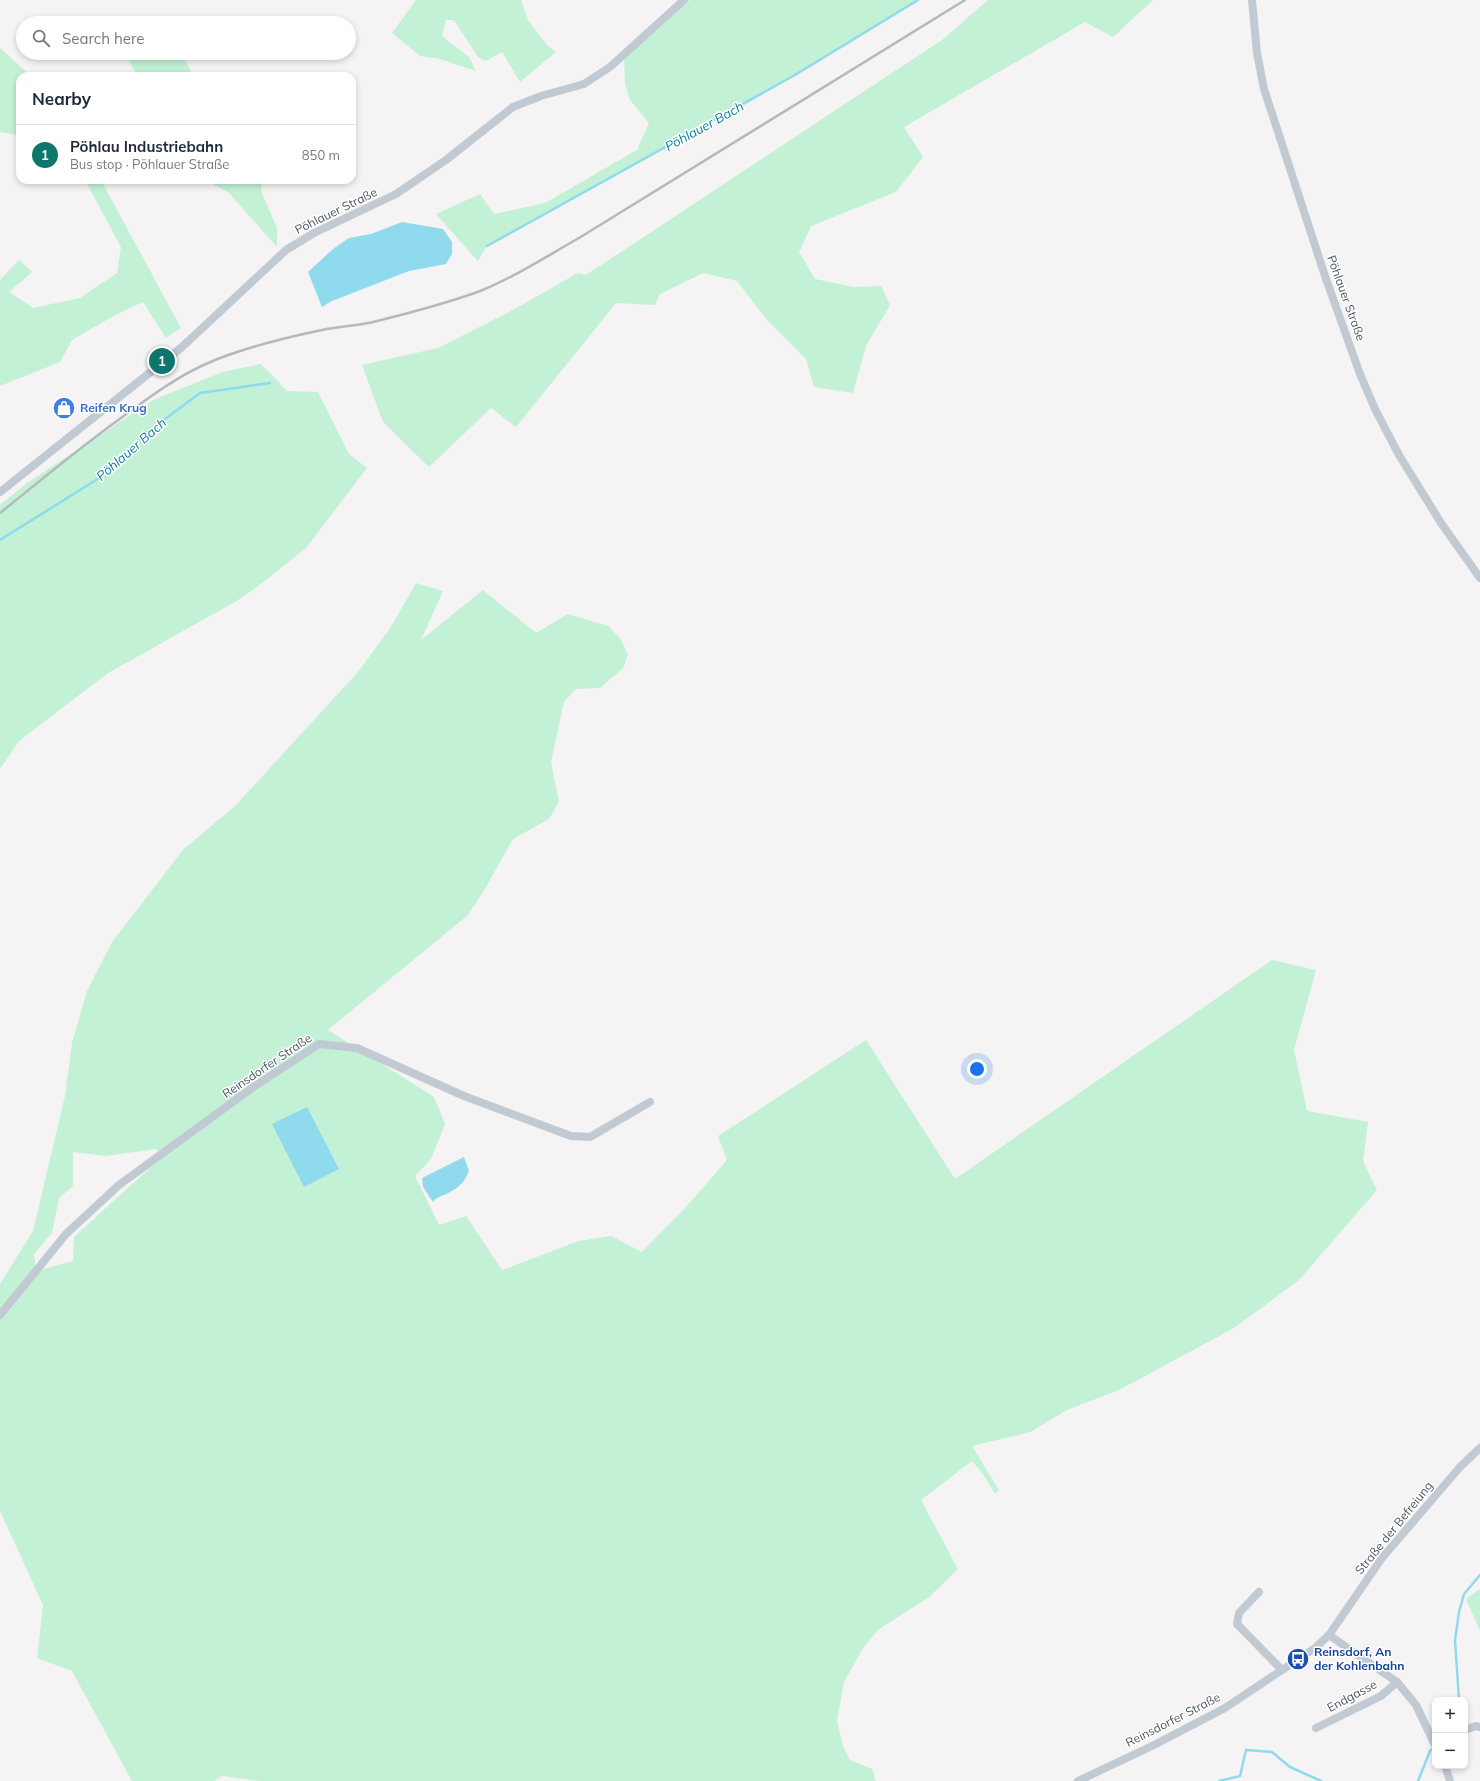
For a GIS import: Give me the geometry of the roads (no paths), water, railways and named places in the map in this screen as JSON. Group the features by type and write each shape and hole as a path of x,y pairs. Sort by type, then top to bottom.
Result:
{"street":[{"name":"Pöhlauer Straße","path":"0,492 182,347 286,250 314,233 396,194 446,160 508,110 542,96 584,84 610,67 684,0"},
{"name":"Pöhlauer Straße","path":"1252,0 1257,53 1264,89 1325,276 1360,374 1375,409 1399,455 1441,523 1480,578"},
{"name":"Reinsdorfer Straße","path":"0,1315 66,1234 119,1185 252,1088 319,1044 357,1048 464,1096 570,1136 590,1137 650,1102"},
{"name":"Straße der Befreiung","path":"1280,1672 1315,1648 1329,1635 1382,1558 1460,1467 1480,1448"},
{"path":"1258,1592 1238,1613 1237,1624 1280,1672"},
{"path":"1329,1635 1397,1682 1416,1705 1432,1740"},
{"name":"Reinsdorfer Straße","path":"1078,1781 1154,1745 1219,1711 1280,1672"},
{"name":"Endgasse","path":"1316,1728 1382,1696 1397,1682"},
{"path":"1468,1729 1480,1726"},
{"path":"1446,1769 1450,1781"}],"water":[{"path":"402,222 443,229 452,242 452,254 446,264 409,271 332,301 322,307 308,272 333,249 349,238 371,234"},
{"path":"307,1107 339,1169 304,1187 272,1124"},
{"path":"464,1157 469,1171 464,1181 457,1188 436,1198 433,1202 423,1187 422,1178"}],"waterway":[{"name":"Pöhlauer Bach","path":"487,246 795,75 918,0"},
{"name":"Pöhlauer Bach","path":"0,540 104,475 145,434 200,393 270,383"},
{"path":"1459,1697 1455,1640 1459,1612 1464,1594 1480,1575"},
{"path":"1418,1781 1432,1749"},
{"path":"1219,1781 1240,1776 1246,1750 1272,1752 1290,1767 1321,1781"}],"railway":[{"path":"0,513 105,429 155,394 190,372 215,360 254,347 309,333 370,323 402,315 475,293 502,281 579,238 965,0"}],"place":[{"name":"Pöhlau Industriebahn","path":"162,361"},
{"name":"Reifen Krug","path":"64,408"},
{"name":"Reinsdorf, An der Kohlenbahn","path":"1298,1659"}]}
